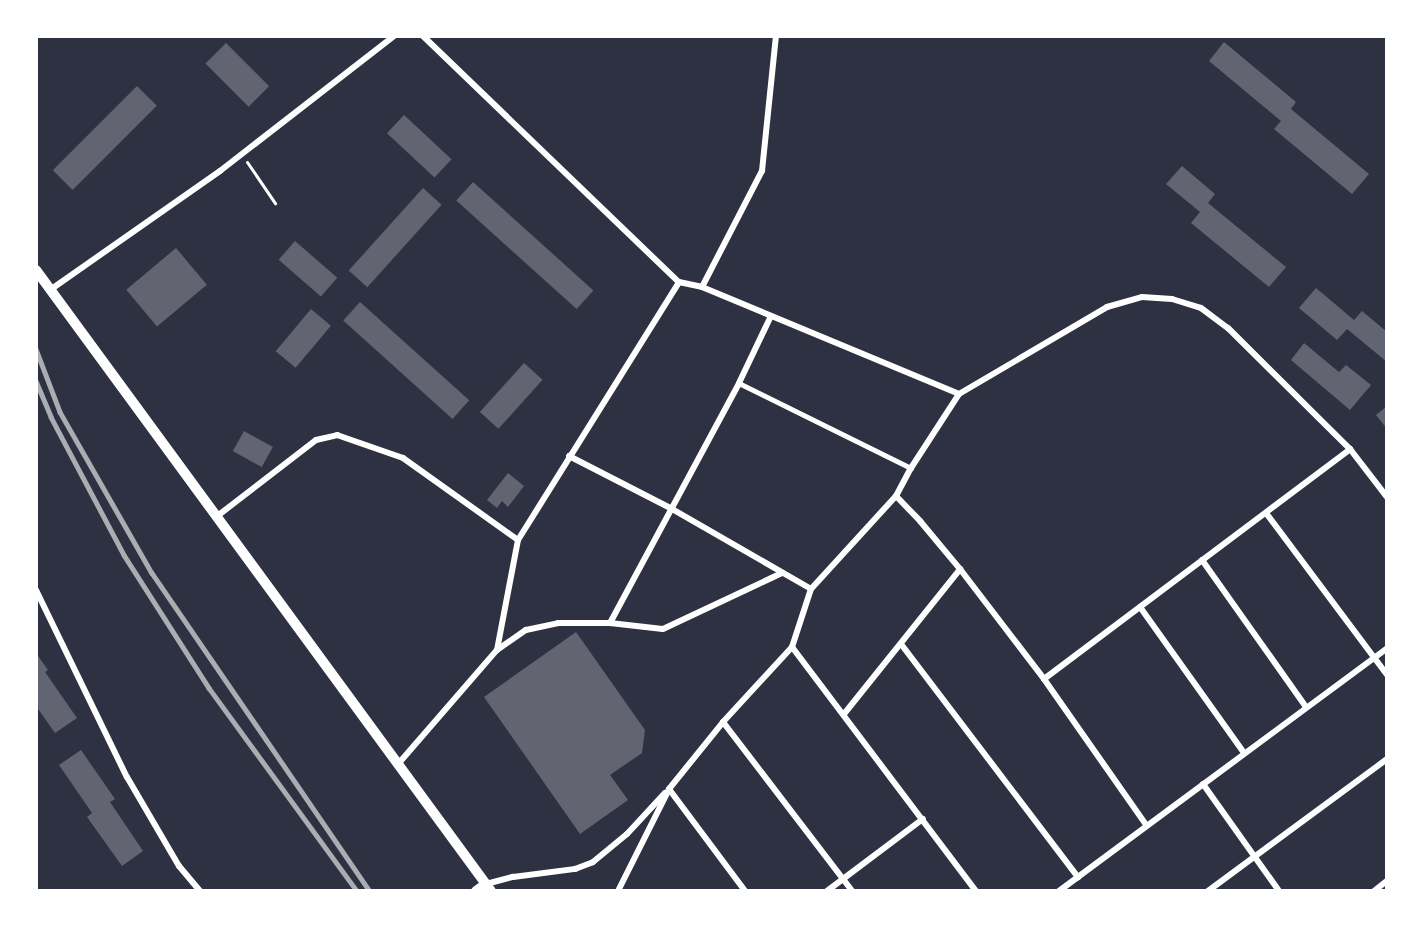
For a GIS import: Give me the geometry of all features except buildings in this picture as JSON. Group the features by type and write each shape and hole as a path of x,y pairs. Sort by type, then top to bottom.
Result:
{"street":[{"path":"50,290 242,154 394,36"},
{"path":"423,36 679,282 702,287 959,394"},
{"path":"702,287 762,171 776,36"},
{"path":"36,270 488,887"},
{"path":"497,650 518,540 568,456 679,282"},
{"path":"476,891 513,877 575,869 593,862 627,834 669,789 723,722 792,646 811,589 896,496 911,468 959,394 1107,307 1142,297 1172,299 1201,308 1228,328 1350,449 1387,497"},
{"path":"610,622 739,383 771,316"},
{"path":"216,517 316,440 337,435 403,458 518,540"},
{"path":"1044,679 1350,449"},
{"path":"568,456 672,509 811,589"},
{"path":"896,496 920,520 960,569 1044,679 1147,826"},
{"path":"1266,513 1387,675"},
{"path":"1202,560 1306,707"},
{"path":"844,714 960,569"},
{"path":"399,763 497,650 526,630 558,623 610,622 663,629 782,573"},
{"path":"36,590 127,777 178,866 200,891"},
{"path":"1140,607 1245,753"},
{"path":"901,644 1078,877"},
{"path":"792,646 976,891"},
{"path":"1059,891 1387,648"},
{"path":"723,722 852,891"},
{"path":"1208,891 1387,759"},
{"path":"1203,784 1279,891"},
{"path":"618,891 669,789"},
{"path":"669,789 745,891"},
{"path":"827,891 923,819"},
{"path":"1374,891 1387,881"},
{"path":"621,883 628,891"}],"lane":[{"path":"739,383 911,468"}],"path":[{"path":"242,154 275,202"}],"railway":[{"path":"36,349 60,412 152,573 370,891"},
{"path":"36,381 51,417 124,555 209,688 357,891"}]}
